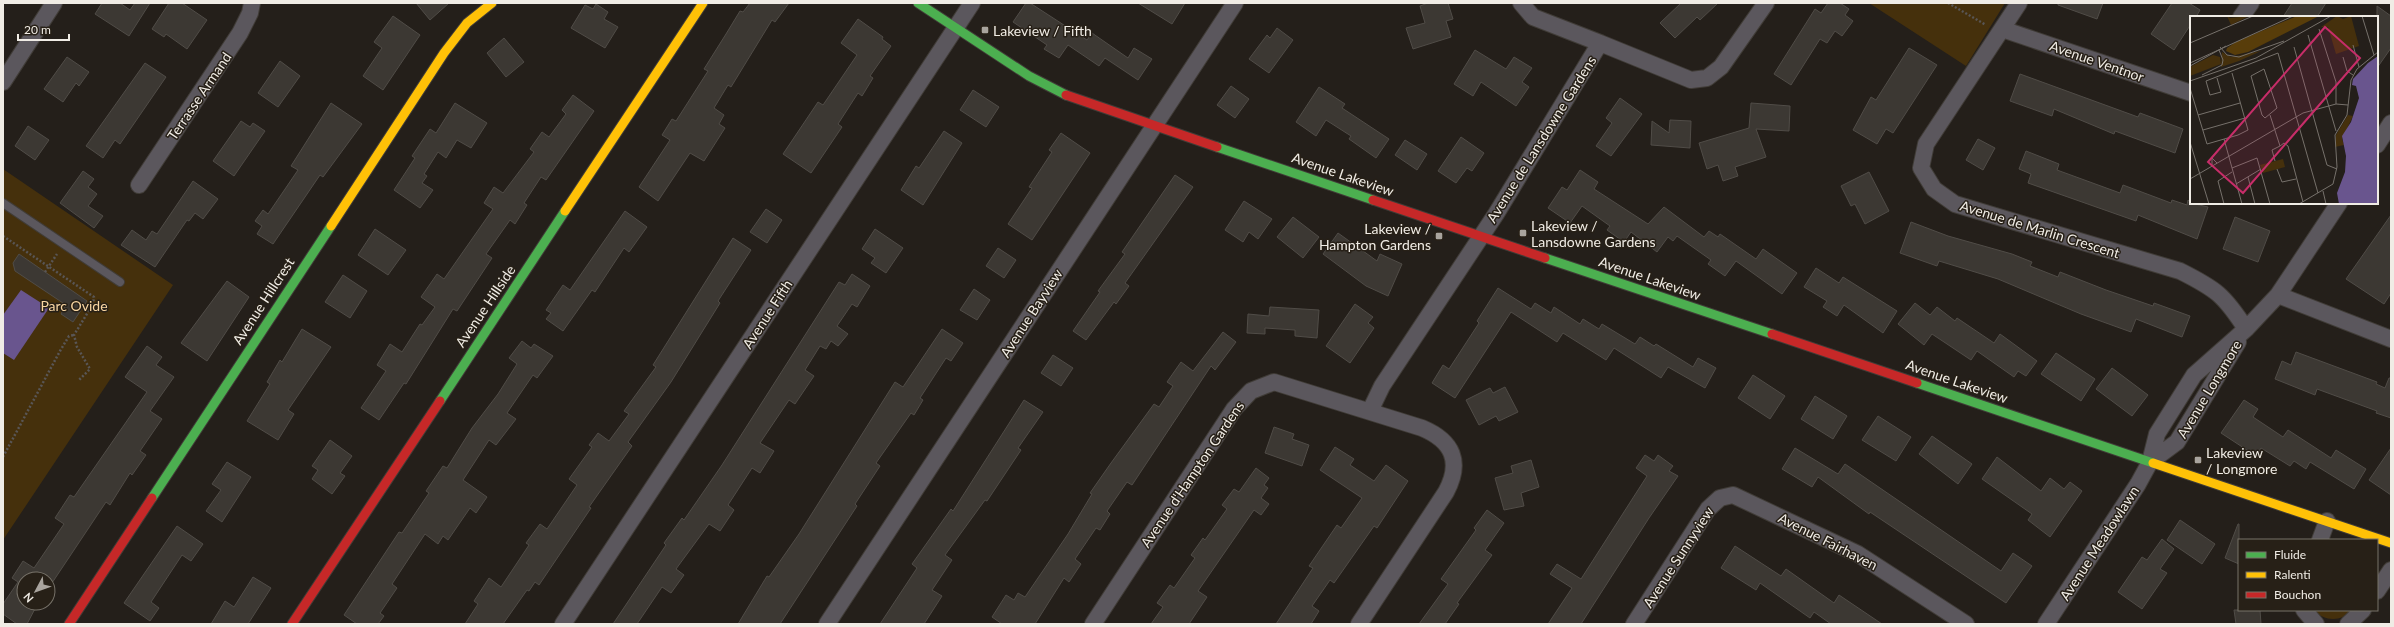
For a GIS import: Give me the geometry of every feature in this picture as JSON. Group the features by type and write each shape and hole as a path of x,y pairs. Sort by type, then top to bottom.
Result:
{"street":[{"path":"3,82 54,3"},
{"name":"Terrasse Armand","path":"139,185 240,33 250,13 252,3"},
{"name":"Avenue Hillcrest","path":"69,624 444,53 467,23 492,3"},
{"name":"Avenue Hillside","path":"292,624 703,3"},
{"name":"Avenue Lakeview","path":"918,3 955,29 1044,85 1075,99 2391,543"},
{"name":"Avenue Fifth","path":"563,624 972,3"},
{"name":"Avenue Bayview","path":"827,624 1235,3"},
{"name":"Avenue de Lansdowne Gardens","path":"1521,3 1533,17 1691,80 1707,78 1720,67 1766,3"},
{"name":"Avenue de Marlin Crescent","path":"2019,3 1996,28 1926,144 1921,168 1934,189 1955,204 2180,271 2207,284 2227,301 2246,329"},
{"path":"2242,16 2250,3"},
{"name":"Avenue Ventnor","path":"1996,28 2190,92"},
{"name":"Avenue de Lansdowne Gardens","path":"1482,236 1600,43"},
{"path":"2378,143 2391,123"},
{"name":"Avenue Longmore","path":"2150,462 2157,434 2194,375 2246,329 2278,295 2338,204"},
{"path":"1370,411 1382,386 1482,236"},
{"path":"2278,295 2391,339"},
{"name":"Avenue d'Hampton Gardens","path":"1093,624 1234,409 1251,391 1267,383 1283,383 1436,434 1448,446 1453,455 1454,464 1451,483 1446,492 1359,624"},
{"name":"Avenue Meadowlawn","path":"2046,624 2138,484 2150,462"},
{"name":"Avenue Sunnyview","path":"1634,624 1708,509 1713,502 1726,495"},
{"name":"Avenue Fairhaven","path":"1726,495 1740,497 1858,554 1966,624"},
{"path":"2320,539 2327,521"},
{"path":"2378,590 2391,570"},
{"path":"2305,611 2316,624"},
{"path":"2348,624 2362,611"}],"lane":[{"path":"3,203 120,282"}],"path":[{"path":"1948,3 1996,28"},
{"path":"3,236 94,297 93,304 74,335 69,336 60,351 3,457"},
{"path":"45,272 49,267"},
{"path":"74,335 77,347 90,369 78,381"}],"green space":[{"path":"1869,3 2005,3 1966,66"},
{"name":"Parc Ovide","path":"3,169 173,285 3,540"},
{"path":"2314,611 2352,611 2343,617 2333,619 2323,617"}],"shaded area":[{"path":"21,290 49,308 14,360 3,353 3,315"}],"building":[{"path":"102,3 120,3 130,10 135,3 150,3 129,36 95,14"},
{"path":"169,3 182,3 207,20 187,49 166,34 164,37 152,29"},
{"path":"416,3 449,3 430,20"},
{"path":"750,3 789,3 775,22 772,20 731,87 728,85 714,108 724,115 719,124 725,128 704,161 690,153 658,201 639,187 670,140 662,135 672,119 676,121 708,71 704,69 740,11 743,12"},
{"path":"1026,3 1030,3 1087,40 1092,33 1128,58 1134,48 1152,59 1138,80 1105,58 1099,66 1068,45 1059,58 1044,49 1047,45 1013,22"},
{"path":"1138,3 1185,3 1172,24"},
{"path":"1428,3 1448,3 1453,19 1446,21 1451,37 1413,49 1406,28 1425,23 1420,6"},
{"path":"1681,3 1718,3 1700,20 1697,17 1675,38 1660,23"},
{"path":"1828,3 1840,3 1849,9 1845,15 1853,21 1842,36 1835,31 1827,43 1820,39 1791,85 1774,74 1815,9 1821,13"},
{"path":"2058,3 2103,3 2097,19 2058,5"},
{"path":"2172,3 2189,3 2200,10 2197,16 2190,16 2190,26 2174,50 2151,34"},
{"path":"2292,3 2326,3 2318,16 2284,16"},
{"path":"596,4 608,12 604,19 618,27 605,48 571,28 585,5 593,9"},
{"path":"2377,6 2391,16 2391,48 2378,67 2378,16"},
{"path":"393,16 420,35 383,90 363,76 382,48 374,42"},
{"path":"858,19 883,37 882,39 891,46 870,76 873,78 862,96 858,93 838,124 842,127 811,173 783,154 818,102 823,105 857,55 841,43"},
{"path":"1277,28 1293,40 1269,73 1249,59 1267,35 1270,38"},
{"path":"504,38 524,62 506,77 487,53"},
{"path":"1909,48 1937,65 1893,133 1886,129 1877,144 1853,130 1871,97 1876,100"},
{"path":"1475,50 1506,69 1514,57 1532,68 1522,82 1529,87 1516,106 1481,82 1473,96 1454,84"},
{"path":"67,57 89,72 79,86 76,83 63,102 44,89"},
{"path":"280,61 300,76 278,107 258,93"},
{"path":"145,63 166,77 120,144 115,140 103,158 86,146"},
{"path":"2020,74 2138,117 2140,113 2183,129 2175,153 2115,131 2114,134 2054,109 2052,116 2010,101"},
{"path":"1231,86 1249,99 1235,118 1217,105"},
{"path":"1319,87 1345,104 1342,108 1389,139 1376,158 1349,139 1351,136 1326,120 1316,136 1296,122"},
{"path":"973,90 999,107 986,127 960,110"},
{"path":"573,95 594,111 546,180 541,177 524,203 527,205 515,224 510,220 486,254 492,258 457,311 453,309 406,384 404,383 379,420 361,408 386,371 377,365 390,344 402,352 420,324 422,325 435,307 421,297 437,274 444,279 493,209 484,203 494,187 503,193 534,152 530,149 542,132 549,137 566,114 562,110"},
{"path":"1620,98 1642,114 1611,156 1596,146 1612,123 1606,118"},
{"path":"331,103 362,124 323,177 320,175 273,244 257,234 262,226 255,221 263,210 268,214 298,170 291,166"},
{"path":"455,103 487,123 471,148 457,140 446,158 438,152 424,174 427,176 422,183 433,190 420,208 394,190 415,158 412,156 430,129 436,133"},
{"path":"1751,103 1790,106 1789,131 1756,129 1766,157 1735,167 1738,176 1723,181 1718,165 1707,169 1699,143 1749,128"},
{"path":"1670,120 1691,121 1690,148 1651,145 1652,121 1669,133"},
{"path":"241,121 250,127 253,123 265,131 234,176 213,161"},
{"path":"28,126 49,140 35,160 15,146"},
{"path":"944,131 962,143 923,205 901,190 916,166 919,168"},
{"path":"1061,133 1090,153 1032,240 1008,224 1032,188 1029,187 1052,152 1049,150"},
{"path":"1461,137 1484,153 1472,171 1467,168 1456,183 1438,171"},
{"path":"1978,139 1995,148 1983,170 1966,160"},
{"path":"1405,140 1427,154 1417,170 1395,155"},
{"path":"2026,151 2059,164 2057,170 2120,193 2123,185 2171,203 2172,200 2187,205 2188,200 2190,204 2208,207 2197,239 2138,215 2136,221 2028,183 2031,174 2019,169"},
{"path":"1580,170 1598,182 1594,189 1648,224 1664,207 1704,237 1709,231 1718,237 1720,234 1756,259 1763,249 1797,273 1782,294 1736,261 1725,276 1708,264 1711,260 1677,236 1673,241 1668,237 1657,252 1631,232 1624,242 1607,230 1610,226 1582,206 1570,223 1548,208 1562,187 1567,190"},
{"path":"83,171 94,179 88,187 97,194 88,206 103,216 94,228 60,203"},
{"path":"1869,172 1889,211 1865,224 1855,204 1851,206 1841,186"},
{"path":"1175,175 1193,187 1125,283 1129,286 1116,304 1114,302 1086,340 1073,331 1100,292 1098,291 1125,254 1122,252"},
{"path":"193,181 218,199 203,219 195,213 189,221 187,220 155,267 121,245 132,230 146,240 152,231 157,234"},
{"path":"1244,201 1272,219 1258,239 1249,232 1243,242 1225,230"},
{"path":"766,209 782,220 767,243 750,232"},
{"path":"625,211 647,227 629,252 624,248 595,292 592,290 563,331 546,319 551,313 546,310 563,285 570,290"},
{"path":"2391,215 2391,293 2384,304 2346,279"},
{"path":"1293,217 1319,237 1303,258 1277,237"},
{"path":"2235,217 2270,231 2258,262 2223,249"},
{"path":"1911,222 1948,236 2012,254 2032,262 2030,266 2058,277 2060,272 2153,306 2154,303 2190,316 2182,337 2136,319 2131,332 2081,314 1998,279 1939,261 1937,266 1900,253"},
{"path":"375,229 406,250 388,275 358,255"},
{"path":"875,229 903,248 886,273 871,263 875,258 862,249"},
{"path":"1338,233 1377,261 1380,254 1402,264 1388,296 1366,286 1323,254"},
{"path":"733,238 751,250 718,301 720,303 671,382 628,442 632,446 589,507 591,508 539,585 535,582 529,591 527,590 503,624 465,624 478,604 474,601 489,578 501,587 529,545 526,543 540,524 547,529 577,485 569,479 592,447 589,445 598,433 609,441 629,414 624,411 656,367 653,365"},
{"path":"998,248 1016,260 1004,278 986,266"},
{"path":"19,254 87,301 73,322 61,314 66,305 15,271 13,263"},
{"path":"1816,268 1839,283 1843,277 1897,311 1883,333 1844,305 1837,316 1823,307 1827,301 1804,287"},
{"path":"852,274 870,286 857,307 852,304 837,326 848,334 838,346 831,341 826,349 820,346 805,370 814,376 795,404 789,400 760,443 774,451 760,473 752,468 728,505 734,510 720,531 709,524 676,569 684,575 671,593 662,587 637,624 613,624 666,545 664,543 682,518 684,520 722,465 839,282 845,285"},
{"path":"343,275 367,291 350,318 325,302"},
{"path":"227,281 249,297 207,361 181,343"},
{"path":"1498,288 1531,309 1535,303 1551,313 1554,307 1580,324 1583,319 1599,329 1602,324 1635,344 1640,337 1654,346 1656,344 1693,367 1698,358 1716,368 1705,388 1668,367 1661,378 1614,348 1606,360 1563,333 1557,342 1511,312 1455,398 1432,383 1443,365 1449,369 1479,323 1477,321"},
{"path":"974,289 990,300 977,320 960,310"},
{"path":"1915,303 1930,315 1937,307 1955,321 1957,318 1994,343 2000,334 2037,361 2026,376 2018,371 2014,377 1977,351 1971,360 1932,334 1924,345 1898,324"},
{"path":"1355,304 1373,317 1368,323 1374,328 1350,363 1326,346"},
{"path":"1270,307 1319,310 1317,338 1295,336 1295,330 1265,328 1265,334 1247,333 1248,314 1269,316"},
{"path":"302,329 331,347 288,410 294,414 278,440 247,421 270,384 267,382 280,360 282,362"},
{"path":"942,329 963,343 951,361 946,358 920,398 923,400 914,415 911,413 876,463 880,466 855,504 857,506 780,624 738,624 767,576 769,577 799,534 895,382 903,387"},
{"path":"1223,332 1236,342 1215,370 1211,366 1132,485 1127,482 1107,511 1110,514 1100,530 1096,528 1075,559 1081,564 1069,582 1064,578 1035,624 1002,624 992,617 1006,595 1014,600 1018,593 1025,597 1068,534 1092,494 1090,493 1111,463 1154,404 1159,407 1173,386 1167,382 1181,362 1193,371"},
{"path":"522,341 531,348 534,344 553,356 537,378 533,375 507,413 516,419 496,445 489,440 463,480 487,497 476,513 470,508 448,540 443,536 438,544 425,534 392,584 397,588 380,613 384,616 378,624 357,624 344,615 399,532 402,533 429,493 426,491 443,466 447,468 472,428 498,394 517,364 509,358"},
{"path":"147,346 162,357 156,365 174,377 150,411 162,419 140,451 146,455 132,475 130,473 110,505 106,502 56,577 56,571 17,571 23,561 34,568 64,524 55,518 70,495 74,497 147,392 125,377"},
{"path":"2296,352 2377,382 2376,384 2385,388 2389,378 2391,378 2391,418 2376,413 2377,411 2317,389 2315,395 2275,379 2282,361 2291,365"},
{"path":"2056,353 2095,379 2081,401 2041,374"},
{"path":"1053,355 1073,368 1061,386 1041,373"},
{"path":"2112,368 2148,395 2132,416 2096,389"},
{"path":"1753,375 1785,396 1770,419 1738,398"},
{"path":"1505,387 1518,412 1499,421 1496,416 1479,425 1466,400 1490,388 1493,393"},
{"path":"1815,396 1847,416 1833,439 1801,419"},
{"path":"1024,400 1043,412 1018,448 1021,450 987,501 985,500 945,555 952,560 932,590 942,596 924,624 880,624 917,568 912,564 951,509 953,511"},
{"path":"2244,400 2258,409 2253,417 2283,437 2288,430 2331,458 2336,450 2366,469 2354,489 2310,462 2306,469 2294,461 2290,466 2261,448 2256,456 2221,433"},
{"path":"1878,416 1911,437 1896,461 1862,440"},
{"path":"1274,427 1294,434 1292,439 1309,445 1302,466 1265,453"},
{"path":"1932,436 1972,464 1958,484 1919,454"},
{"path":"330,440 352,456 340,473 345,476 332,494 312,479 318,470 312,466"},
{"path":"1335,447 1354,459 1350,465 1374,481 1386,465 1408,481 1377,528 1374,526 1334,583 1330,580 1312,606 1319,611 1311,624 1276,624 1313,568 1309,566 1337,525 1341,528 1362,498 1320,470"},
{"path":"1795,448 1838,474 1845,464 2001,571 2013,553 2032,566 2006,603 1870,512 1869,514 1818,477 1812,487 1782,469"},
{"path":"2391,448 2391,495 2369,480"},
{"path":"1645,455 1654,461 1658,455 1673,466 1669,471 1678,476 1649,518 1581,624 1548,624 1572,588 1550,574 1557,564 1581,579 1647,476 1636,468"},
{"path":"1997,457 2041,491 2050,478 2064,489 2070,482 2082,491 2050,537 2028,520 2032,514 1982,479"},
{"path":"1531,460 1539,487 1521,493 1524,506 1504,510 1495,478 1513,473 1511,466"},
{"path":"227,462 251,477 222,522 206,511 221,490 212,484"},
{"path":"1256,468 1269,478 1264,485 1268,488 1261,498 1269,504 1261,515 1254,510 1198,591 1207,597 1189,624 1151,624 1163,607 1157,603 1170,585 1174,588 1195,558 1191,555 1203,538 1205,540 1227,509 1222,505 1234,489 1239,492"},
{"path":"1487,510 1504,523 1485,550 1492,555 1457,603 1459,604 1445,624 1419,624 1448,584 1441,579 1476,530 1474,528"},
{"path":"2180,520 2215,544 2202,564 2167,540"},
{"path":"2238,524 2239,524 2238,564 2225,558"},
{"path":"177,526 203,544 191,561 182,555 151,602 159,608 150,621 124,603"},
{"path":"2162,539 2174,549 2160,569 2167,573 2142,609 2118,592 2142,557 2147,560"},
{"path":"1735,546 1781,576 1786,569 1834,603 1839,595 1882,624 1831,624 1814,612 1810,618 1760,583 1756,590 1721,568"},
{"path":"16,572 16,581 12,578"},
{"path":"253,577 271,588 248,624 211,624 225,601 234,607"},
{"path":"16,585 16,611 34,611 27,624 17,624 3,614 3,604"},
{"path":"2234,610 2260,611 2261,624 2236,624"}],"traffic: fast":[{"path":"918,3 1029,76 1066,95"},
{"path":"1217,147 1373,200"},
{"path":"440,401 565,211"},
{"path":"152,498 331,226"},
{"path":"1545,258 1772,334"},
{"path":"1917,383 2153,463"}],"traffic: slow":[{"path":"331,226 444,53 467,23 492,3"},
{"path":"565,211 703,3"},
{"path":"2153,463 2391,543"}],"traffic: jam":[{"path":"1066,95 1217,147"},
{"path":"1373,200 1545,258"},
{"path":"1772,334 1917,383"},
{"path":"292,624 440,401"},
{"path":"69,624 152,498"}],"place":[{"name":"Lakeview / Fifth","path":"985,30"},
{"name":"Lakeview / Lansdowne Gardens","path":"1523,233"},
{"name":"Lakeview / Hampton Gardens","path":"1439,236"},
{"name":"Lakeview / Longmore","path":"2198,460"}]}
